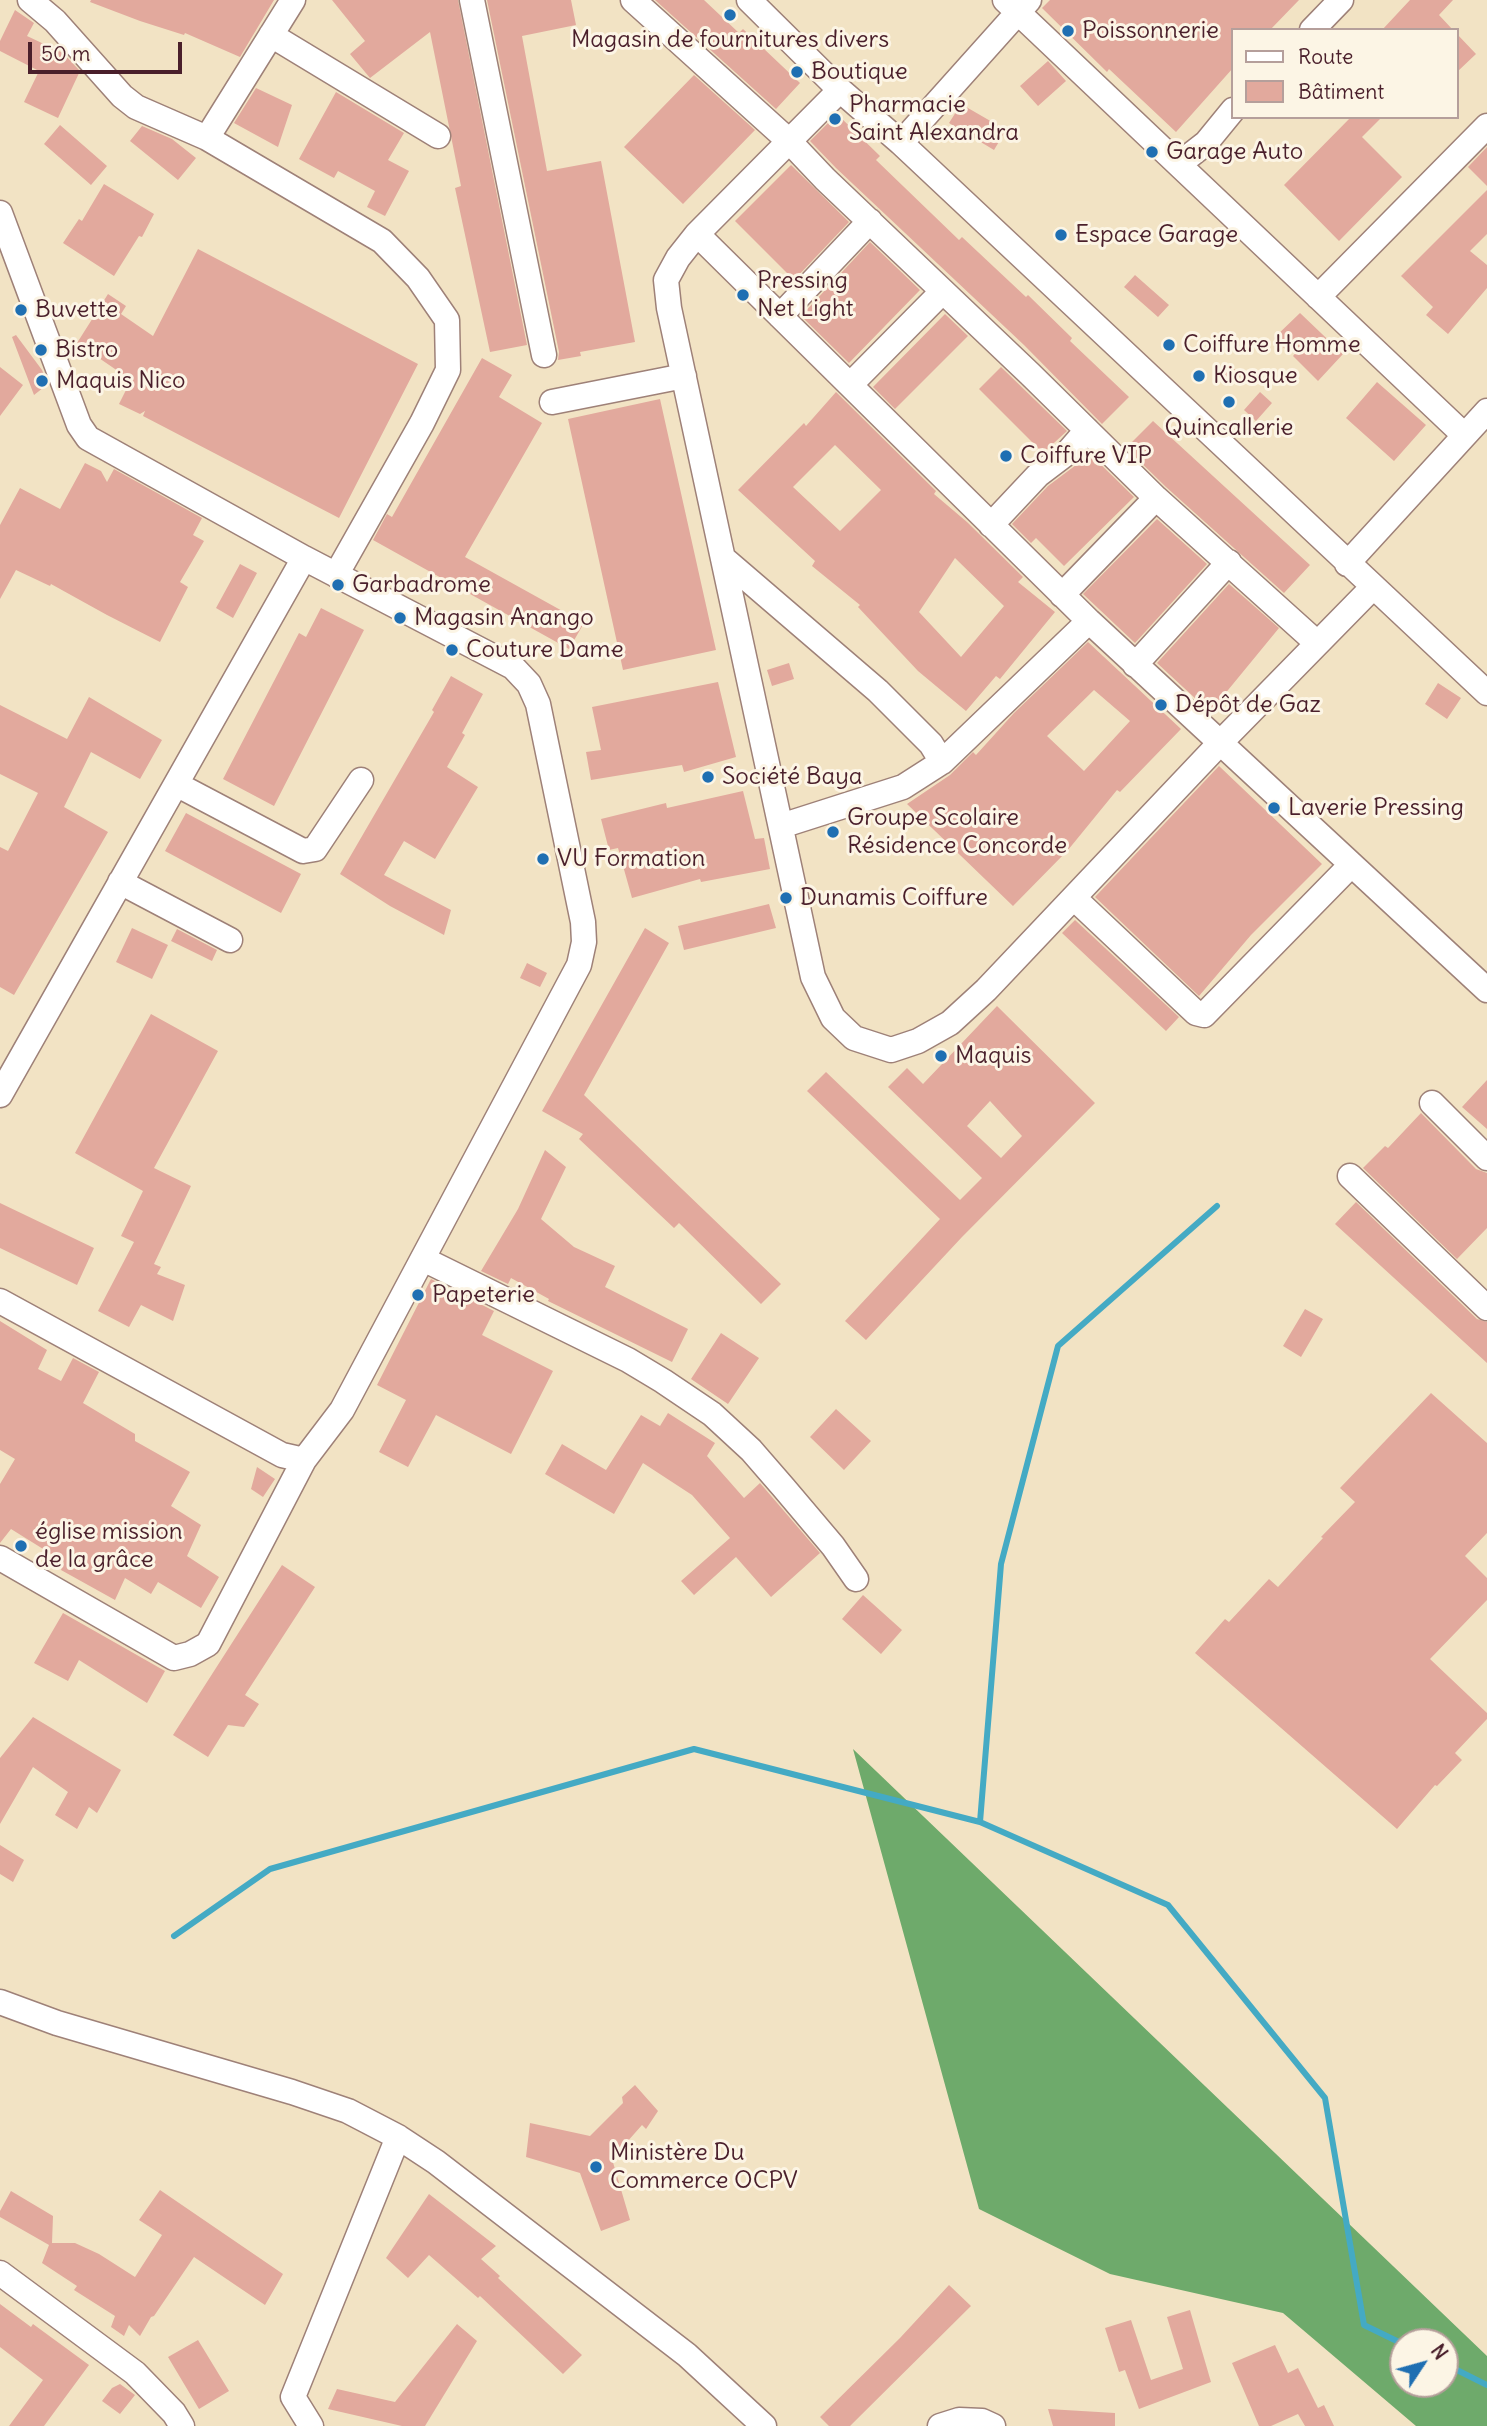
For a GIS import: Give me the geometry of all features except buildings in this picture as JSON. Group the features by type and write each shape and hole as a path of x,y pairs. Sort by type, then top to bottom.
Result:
{"street":[{"path":"30,0 55,21 113,86 136,107 206,138 382,241 418,278 447,320 448,370 422,423 336,575"},
{"path":"206,138 293,0"},
{"path":"472,0 544,355"},
{"path":"632,0 789,141 1156,498 1317,643"},
{"path":"748,0 840,90 901,143 1372,588 1487,693"},
{"path":"1314,28 1341,0"},
{"path":"901,143 1017,4 1463,435"},
{"path":"271,35 438,136"},
{"path":"840,90 697,234 678,258 667,280 669,308 813,977 833,1018 854,1038 891,1050 918,1041 950,1023 986,990 1220,743 1372,588"},
{"path":"1180,164 1206,143 1232,111"},
{"path":"1318,297 1487,126"},
{"path":"0,213 79,425 88,438 304,558 513,667 529,684 538,704 583,922 584,942 579,965 423,1259 342,1410 304,1460 208,1644 190,1654 174,1658 0,1558"},
{"path":"780,316 870,221"},
{"path":"697,234 1089,621 1487,990"},
{"path":"850,385 942,292"},
{"path":"552,402 684,376"},
{"path":"1347,564 1487,411"},
{"path":"991,525 1038,475 1067,453 1087,430"},
{"path":"1062,595 1156,498"},
{"path":"0,1096 304,558"},
{"path":"723,558 878,691 931,744 942,762"},
{"path":"1135,664 1229,562"},
{"path":"781,826 903,787 942,762 1089,621"},
{"path":"176,783 303,851 315,849 360,779"},
{"path":"1074,898 1196,1013 1204,1015 1351,865"},
{"path":"120,882 230,940"},
{"path":"1432,1103 1487,1158"},
{"path":"1350,1176 1487,1308"},
{"path":"423,1259 628,1360 712,1414 751,1450 785,1488 833,1546 856,1579"},
{"path":"0,1301 282,1455 304,1460"},
{"path":"0,2002 57,2023 292,2092 348,2111 398,2137 436,2162 687,2355 764,2426"},
{"path":"311,2426 293,2397 398,2137"},
{"path":"0,2273 135,2373 174,2413 182,2426"},
{"path":"940,2426 959,2420 982,2421 993,2426"}],"green space":[{"path":"853,1749 1458,2328 1389,2328 1389,2398 1459,2398 1459,2329 1487,2356 1487,2426 1416,2426 1283,2313 1110,2274 979,2209"}],"waterway":[{"path":"980,1822 1001,1564 1058,1346 1217,1206"},
{"path":"174,1936 270,1869 694,1749 980,1822 1168,1905 1325,2098 1364,2325 1389,2337"},
{"path":"1459,2371 1487,2385"}],"place":[{"name":"Magasin de fournitures divers","path":"730,15"},
{"name":"Poissonnerie","path":"1068,31"},
{"name":"Boutique","path":"797,72"},
{"name":"Pharmacie Saint Alexandra","path":"835,119"},
{"name":"Garage Auto","path":"1152,152"},
{"name":"Espace Garage","path":"1061,235"},
{"name":"Pressing Net Light","path":"743,295"},
{"name":"Buvette","path":"21,310"},
{"name":"Coiffure Homme","path":"1169,345"},
{"name":"Bistro","path":"41,350"},
{"name":"Kiosque","path":"1199,376"},
{"name":"Maquis Nico","path":"42,381"},
{"name":"Quincallerie","path":"1229,402"},
{"name":"Coiffure VIP","path":"1006,456"},
{"name":"Garbadrome","path":"338,585"},
{"name":"Magasin Anango","path":"400,618"},
{"name":"Couture Dame","path":"452,650"},
{"name":"Dépôt de Gaz","path":"1161,705"},
{"name":"Société Baya","path":"708,777"},
{"name":"Laverie Pressing","path":"1274,808"},
{"name":"Groupe Scolaire Résidence Concorde","path":"833,832"},
{"name":"VU Formation","path":"543,859"},
{"name":"Dunamis Coiffure","path":"786,898"},
{"name":"Maquis","path":"941,1056"},
{"name":"Papeterie","path":"418,1295"},
{"name":"église mission de la grâce","path":"21,1546"},
{"name":"Ministère Du Commerce OCPV","path":"596,2167"}]}
